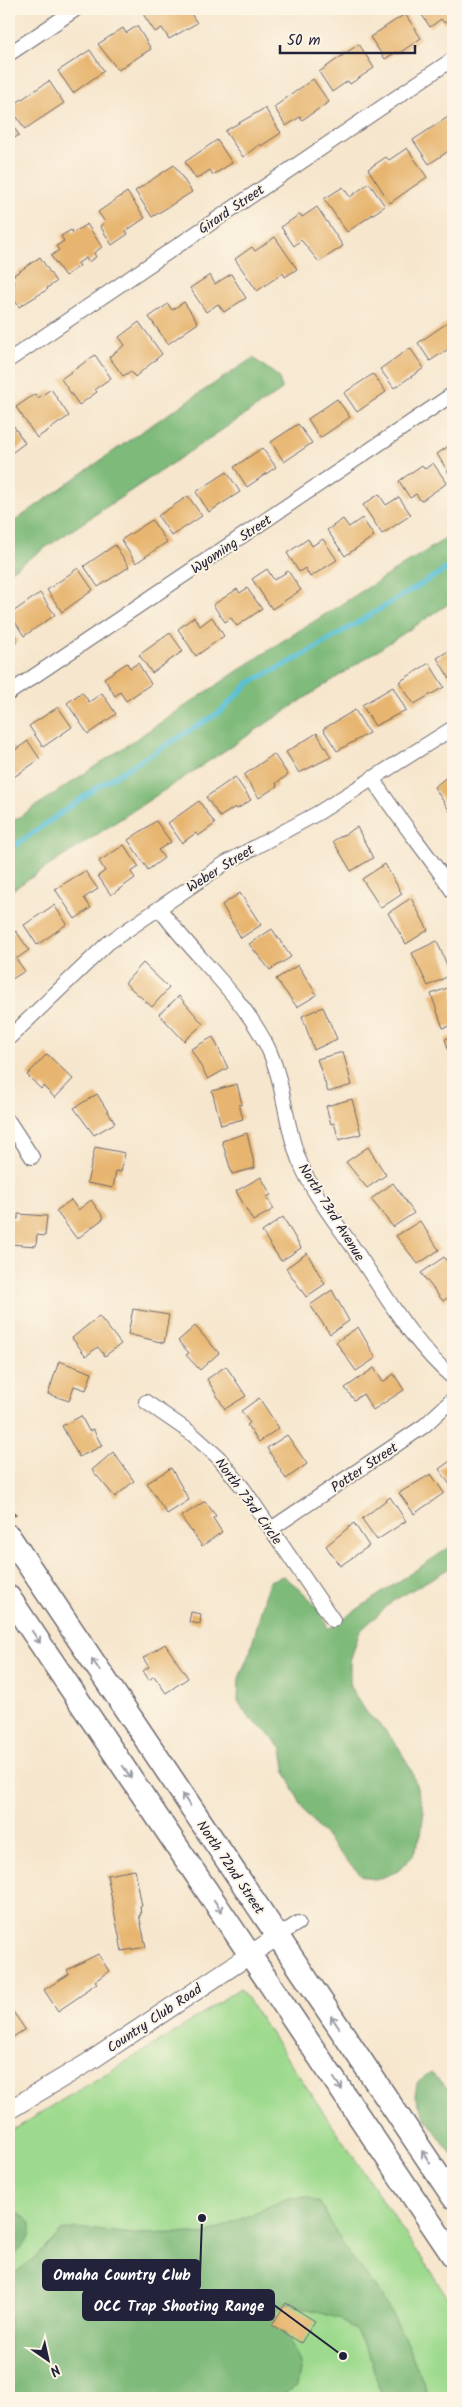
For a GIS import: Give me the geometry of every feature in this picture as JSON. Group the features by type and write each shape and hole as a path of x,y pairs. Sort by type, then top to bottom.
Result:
{"main road":[{"name":"North 72nd Street","path":"9,1536 453,2197"},
{"path":"9,1596 453,2256"}],"street":[{"path":"9,54 76,9"},
{"name":"Girard Street","path":"9,360 453,59"},
{"name":"Wyoming Street","path":"9,693 453,394"},
{"name":"Weber Street","path":"9,1038 103,947 249,849 295,826 453,728"},
{"path":"372,778 392,811 432,861 453,892"},
{"name":"North 73rd Avenue","path":"159,908 178,936 222,982 248,1013 267,1046 281,1083 293,1141 304,1173 416,1338 438,1364 453,1378"},
{"path":"9,1122 32,1157"},
{"name":"Potter Street","path":"271,1529 424,1426 453,1399"},
{"name":"North 73rd Circle","path":"146,1402 209,1447 244,1488 333,1620"},
{"name":"Country Club Road","path":"9,2110 89,2062 298,1922"}],"green space":[{"path":"253,358 279,377 282,390 9,572 9,525 138,434"},
{"path":"453,534 453,601 9,892 9,824 281,642"},
{"path":"453,1545 453,1566 393,1601 360,1631 350,1661 350,1687 367,1713 385,1730 399,1748 411,1769 424,1811 421,1834 413,1856 398,1871 376,1880 361,1875 334,1847 304,1811 286,1773 282,1749 270,1735 248,1717 238,1701 239,1678 250,1652 269,1581 283,1576 297,1587 316,1606 328,1629"},
{"path":"240,1988 453,2305 453,2398 9,2398 9,2132 172,2034"},
{"path":"431,2073 453,2093 453,2156 425,2117 415,2096 417,2083"},
{"path":"307,2197 320,2203 346,2250 382,2296 403,2335 430,2398 382,2398 368,2351 356,2331 341,2319 288,2303 277,2309 274,2319 292,2345 301,2365 297,2386 277,2398 9,2398 9,2278 45,2249 61,2231 77,2228 134,2234 176,2233 205,2235 288,2198"},
{"path":"19,2213 31,2223 30,2234 25,2244 9,2260 9,2214"}],"building":[{"path":"151,9 188,9 197,23 169,39 162,28 155,32 143,14"},
{"path":"418,9 453,9 448,13 452,18 444,23 441,19 430,27"},
{"path":"405,14 421,38 398,54 396,52 385,59 370,37"},
{"path":"137,26 151,49 118,70 98,44 123,28 126,33"},
{"path":"359,44 374,68 350,84 348,81 332,92 319,72"},
{"path":"90,50 104,71 73,93 58,71"},
{"path":"313,79 329,102 302,120 300,117 286,126 274,107"},
{"path":"49,81 64,103 25,129 10,107"},
{"path":"265,108 281,133 261,146 260,144 243,157 225,131"},
{"path":"451,115 453,118 453,148 429,164 413,140"},
{"path":"9,120 19,135 9,142"},
{"path":"217,140 232,163 213,175 210,170 196,179 185,162"},
{"path":"407,148 427,177 390,203 368,169 386,157 389,160"},
{"path":"174,165 192,192 152,217 135,191"},
{"path":"369,183 385,206 347,232 324,199 343,187 350,197"},
{"path":"127,192 145,218 126,231 128,234 112,245 100,226 105,222 98,212"},
{"path":"317,207 343,246 319,262 301,240 294,246 281,227 300,214 302,217"},
{"path":"87,224 102,247 94,253 96,257 88,262 86,258 78,263 80,266 65,276 51,256 59,250 56,246 64,241 61,236 71,230 73,233"},
{"path":"275,237 297,269 285,277 283,273 257,291 235,259 252,247 255,251"},
{"path":"40,257 56,282 19,307 9,291 9,288 15,284 11,277"},
{"path":"231,274 246,298 224,312 218,304 206,312 190,288 210,275 215,284"},
{"path":"184,302 198,323 168,344 149,317 168,304 172,310"},
{"path":"139,322 162,354 135,377 131,371 123,376 109,357 125,345 119,337"},
{"path":"447,323 453,333 453,346 430,361 418,343"},
{"path":"410,348 424,368 394,388 380,369"},
{"path":"95,355 111,378 95,389 97,392 79,405 61,379"},
{"path":"373,374 386,392 357,412 344,393"},
{"path":"51,389 69,416 37,438 16,407 35,394 38,398"},
{"path":"337,399 350,417 320,438 308,419"},
{"path":"9,419 25,443 9,455"},
{"path":"298,424 312,443 284,462 271,442"},
{"path":"452,444 453,446 453,480 437,454"},
{"path":"262,448 276,467 247,487 234,467"},
{"path":"433,463 447,483 421,501 416,494 410,498 399,481 422,465 425,469"},
{"path":"227,472 240,492 209,512 196,492"},
{"path":"379,494 386,505 399,497 411,515 382,534 363,505"},
{"path":"188,496 202,516 172,536 158,516"},
{"path":"362,518 374,536 345,556 327,530 343,519 349,527"},
{"path":"152,520 167,542 136,563 121,540"},
{"path":"308,539 312,546 323,539 337,560 310,577 305,568 299,572 287,553"},
{"path":"115,545 129,567 98,587 84,566"},
{"path":"78,568 93,590 62,612 47,590"},
{"path":"267,569 274,580 288,571 301,590 272,609 252,579"},
{"path":"247,588 262,609 237,626 231,618 225,622 213,605 237,589 240,593"},
{"path":"40,593 55,615 24,636 10,614"},
{"path":"194,617 200,626 212,617 224,636 196,656 178,629"},
{"path":"9,627 18,641 9,648"},
{"path":"170,633 183,651 152,673 139,655"},
{"path":"453,648 453,678 450,679 437,658"},
{"path":"127,663 130,668 138,663 151,684 126,701 120,692 115,696 104,678"},
{"path":"429,663 444,687 414,704 399,682"},
{"path":"393,687 406,710 375,726 362,705"},
{"path":"82,692 89,702 102,693 116,714 88,734 67,703"},
{"path":"58,707 72,727 43,747 29,726"},
{"path":"355,710 369,733 337,751 323,729"},
{"path":"317,733 331,757 299,773 286,752"},
{"path":"9,741 15,750 28,741 40,759 11,779 9,776"},
{"path":"274,754 288,775 276,783 277,786 259,798 244,775"},
{"path":"453,774 453,816 434,787"},
{"path":"235,777 251,800 237,809 235,807 220,817 206,797"},
{"path":"199,801 215,824 198,836 196,833 182,843 168,823"},
{"path":"156,821 171,842 158,850 164,858 148,870 128,840"},
{"path":"357,827 373,858 351,871 333,841"},
{"path":"124,845 139,867 131,872 135,878 111,895 98,876 105,871 99,861"},
{"path":"385,864 402,894 381,908 362,879"},
{"path":"85,871 98,889 84,898 91,908 75,919 55,889"},
{"path":"240,893 261,925 241,938 222,905"},
{"path":"411,898 428,930 406,944 388,913"},
{"path":"54,905 67,924 37,945 24,925"},
{"path":"272,929 291,957 270,970 249,944"},
{"path":"16,931 29,950 16,959 25,971 9,981 9,936"},
{"path":"437,941 451,975 428,986 412,953"},
{"path":"143,963 169,988 152,1007 125,983"},
{"path":"298,965 317,995 297,1007 276,979"},
{"path":"453,986 453,1025 443,1028 431,994"},
{"path":"179,996 203,1024 184,1041 159,1014"},
{"path":"323,1007 337,1039 314,1050 302,1016"},
{"path":"453,1036 453,1065 445,1039"},
{"path":"213,1037 228,1068 208,1079 191,1049"},
{"path":"343,1052 352,1085 328,1092 317,1059"},
{"path":"47,1054 73,1079 55,1098 43,1086 41,1089 27,1075"},
{"path":"237,1084 242,1104 239,1105 243,1119 221,1125 212,1091"},
{"path":"97,1094 115,1123 94,1135 74,1108"},
{"path":"352,1099 361,1134 339,1140 334,1123 331,1124 326,1106"},
{"path":"247,1133 255,1168 232,1174 222,1141"},
{"path":"95,1147 125,1153 121,1172 116,1171 113,1188 87,1183"},
{"path":"368,1147 386,1175 367,1188 346,1162"},
{"path":"261,1177 271,1195 267,1197 274,1209 253,1221 236,1191"},
{"path":"393,1183 414,1213 393,1227 371,1199"},
{"path":"71,1200 78,1210 91,1200 104,1218 77,1239 56,1211"},
{"path":"18,1214 47,1216 45,1236 37,1235 36,1246 9,1244 9,1219 18,1219"},
{"path":"283,1217 301,1248 281,1261 262,1232"},
{"path":"420,1221 439,1250 418,1264 396,1236"},
{"path":"307,1253 325,1284 306,1297 286,1268"},
{"path":"444,1257 453,1271 453,1294 443,1301 421,1273"},
{"path":"332,1290 349,1321 330,1334 310,1305"},
{"path":"133,1309 169,1315 164,1343 128,1334"},
{"path":"99,1316 121,1344 105,1356 98,1347 86,1356 72,1338"},
{"path":"195,1326 219,1353 200,1370 186,1355 189,1353 178,1341"},
{"path":"358,1327 376,1358 356,1371 336,1342"},
{"path":"59,1361 92,1373 86,1390 74,1386 69,1401 48,1394"},
{"path":"226,1366 246,1396 225,1409 207,1379"},
{"path":"374,1368 383,1382 394,1374 404,1390 373,1410 363,1394 354,1400 345,1388"},
{"path":"259,1398 279,1428 259,1442 247,1425 250,1423 241,1411"},
{"path":"81,1416 89,1431 93,1429 102,1446 79,1457 62,1426"},
{"path":"287,1435 307,1464 286,1479 267,1448"},
{"path":"113,1452 134,1481 115,1497 92,1470"},
{"path":"453,1459 453,1489 439,1469"},
{"path":"171,1468 189,1500 167,1514 147,1483"},
{"path":"431,1474 444,1493 414,1514 399,1493"},
{"path":"390,1497 406,1521 377,1540 362,1519"},
{"path":"205,1501 216,1516 213,1518 222,1532 202,1546 181,1517"},
{"path":"354,1523 369,1546 340,1566 326,1546"},
{"path":"191,1612 201,1614 200,1624 189,1622"},
{"path":"165,1644 188,1678 166,1693 154,1676 149,1680 143,1671 149,1667 143,1658"},
{"path":"135,1870 142,1906 140,1906 141,1915 139,1915 146,1947 122,1951 107,1875"},
{"path":"98,1954 109,1971 95,1981 97,1983 86,1992 58,2011 44,1990 69,1974 67,1970"},
{"path":"9,2006 25,2029 9,2040"},
{"path":"286,2303 315,2321 301,2343 272,2325"}],"waterway":[{"path":"9,850 96,788 220,712 249,683 302,656 453,565"}],"place":[{"name":"Omaha Country Club","path":"202,2218"},
{"name":"OCC Trap Shooting Range","path":"343,2356"}]}
